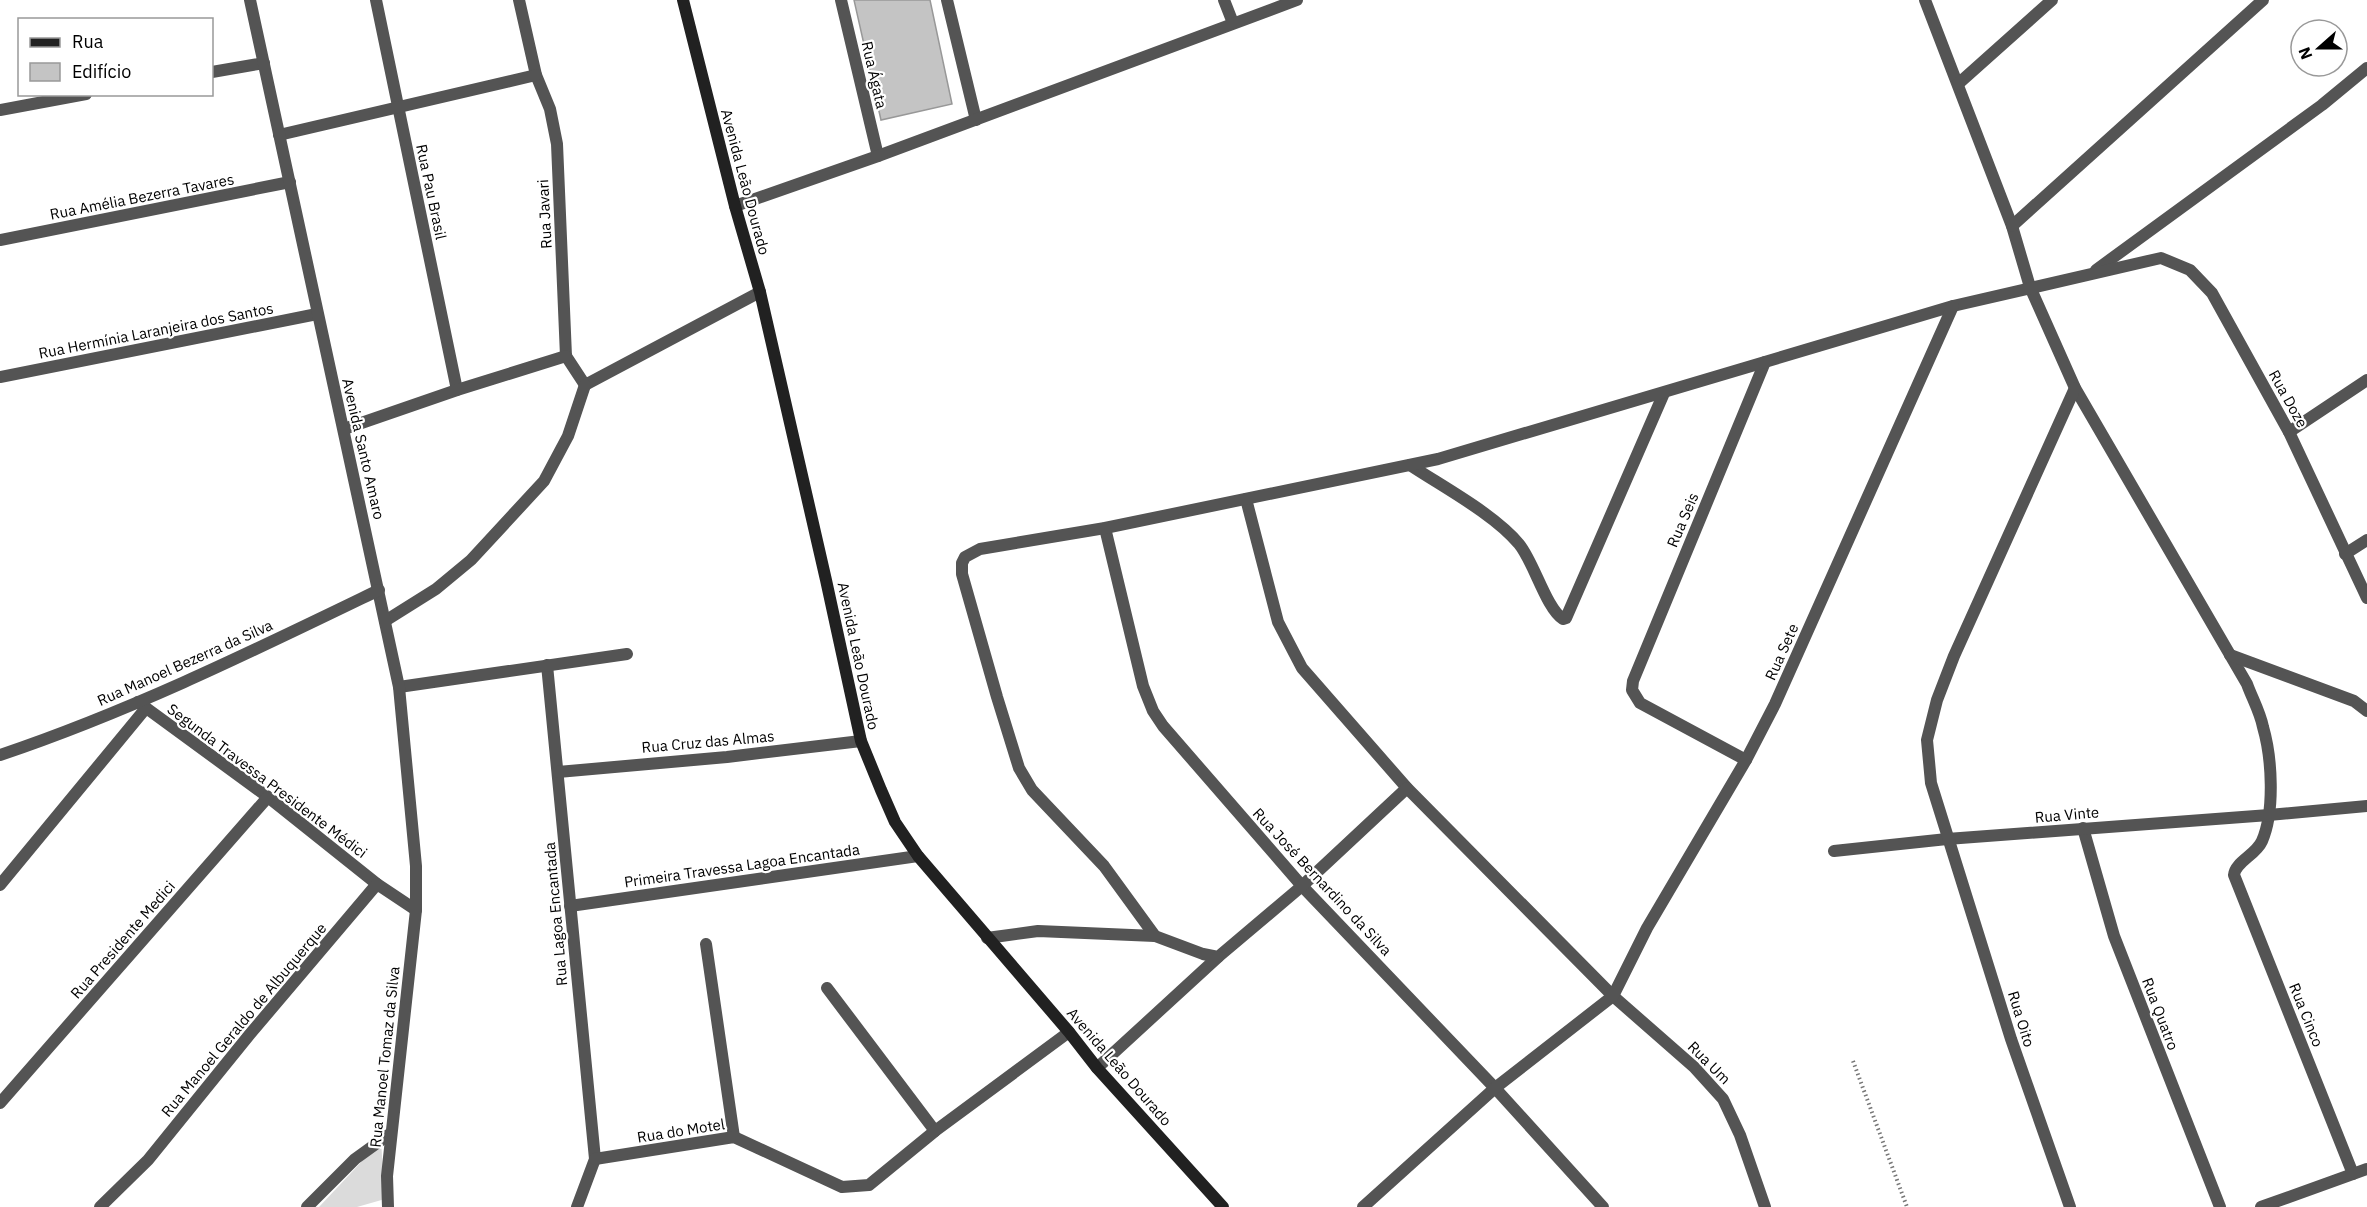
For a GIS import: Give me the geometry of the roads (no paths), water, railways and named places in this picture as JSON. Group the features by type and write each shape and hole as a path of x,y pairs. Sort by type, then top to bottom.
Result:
{"main road":[{"name":"Avenida Leão Dourado","path":"683,0 735,206 760,292 861,741 895,822 918,856 1069,1032 1097,1068 1224,1207"}],"street":[{"name":"Avenida Santo Amaro","path":"250,0 399,687 416,866 416,910"},
{"name":"Rua Pau Brasil","path":"376,0 457,390"},
{"name":"Rua Javari","path":"519,0 536,75 550,109 557,144 566,356"},
{"name":"Rua Ágata","path":"841,0 878,156"},
{"path":"947,0 976,120"},
{"path":"1224,0 1233,23"},
{"path":"735,206 878,156 1297,0"},
{"path":"1925,0 2012,226 2030,287 2075,388 2247,684 2263,727 2269,765 2269,815"},
{"path":"1958,84 2052,0"},
{"path":"2012,226 2263,0"},
{"path":"213,72 264,63"},
{"path":"2090,275 2322,105 2367,68"},
{"path":"279,135 536,75"},
{"path":"0,110 75,96"},
{"name":"Rua Amélia Bezerra Tavares","path":"0,240 290,182"},
{"name":"Rua Doze","path":"1155,936 1104,866 1032,790 1019,768 962,574 962,563 965,556 972,551 1105,528 1438,459 1953,306 2161,258 2190,270 2212,293 2289,432 2367,597"},
{"path":"385,621 436,590 471,560 544,481 568,436 585,385 760,292"},
{"name":"Rua Sete","path":"1613,996 1647,927 1746,760 1775,704 1953,306"},
{"name":"Rua Hermínia Laranjeira dos Santos","path":"0,377 317,314"},
{"path":"344,429 566,356 585,385"},
{"name":"Rua Seis","path":"1746,760 1640,702 1632,690 1637,670 1765,362"},
{"path":"2289,432 2367,380"},
{"name":"Rua Oito","path":"2070,1207 2011,1039 1947,839 1931,783 1927,740 1937,700 1954,656 2075,388"},
{"path":"1410,465 1486,516 1518,543 1530,559 1554,609 1563,619 1566,618 1664,393"},
{"name":"Rua Um","path":"1246,499 1278,622 1302,668 1407,788 1613,996 1694,1067 1723,1100 1740,1135 1765,1207"},
{"name":"Rua José Bernardino da Silva","path":"1105,528 1143,686 1153,711 1163,726 1302,886 1496,1088 1603,1207"},
{"path":"2345,554 2367,540"},
{"name":"Rua Manoel Bezerra da Silva","path":"0,755 142,705 379,590"},
{"path":"399,687 627,654"},
{"path":"2230,655 2354,701 2367,711"},
{"name":"Rua Lagoa Encantada","path":"547,665 596,1159"},
{"path":"0,885 142,705"},
{"name":"Segunda Travessa Presidente Médici","path":"142,705 268,797 377,884"},
{"name":"Rua Cruz das Almas","path":"558,772 727,757 861,741"},
{"path":"1097,1068 1218,957 1302,886 1407,788"},
{"name":"Rua Presidente Medici","path":"0,1103 268,797"},
{"name":"Rua Vinte","path":"1834,851 1947,839 2367,806"},
{"name":"Rua Cinco","path":"2269,815 2266,831 2254,854 2236,867 2234,875 2353,1174"},
{"name":"Rua Quatro","path":"2084,828 2114,936 2220,1207"},
{"name":"Primeira Travessa Lagoa Encantada","path":"570,906 918,856"},
{"path":"377,884 416,910"},
{"name":"Rua Manoel Geraldo de Albuquerque","path":"100,1207 148,1160 250,1034 377,884"},
{"name":"Rua Manoel Tomaz da Silva","path":"388,1207 387,1176 416,910"},
{"path":"987,938 1038,931 1155,936 1203,954 1218,957"},
{"path":"706,944 735,1137"},
{"path":"827,988 935,1131 1069,1032"},
{"path":"1363,1207 1496,1088 1613,996"},
{"name":"Rua do Motel","path":"596,1159 735,1137 842,1187 869,1185 935,1131"},
{"path":"307,1207 355,1159 392,1133"},
{"path":"577,1207 596,1159"},
{"path":"2261,1207 2367,1169"}]}
